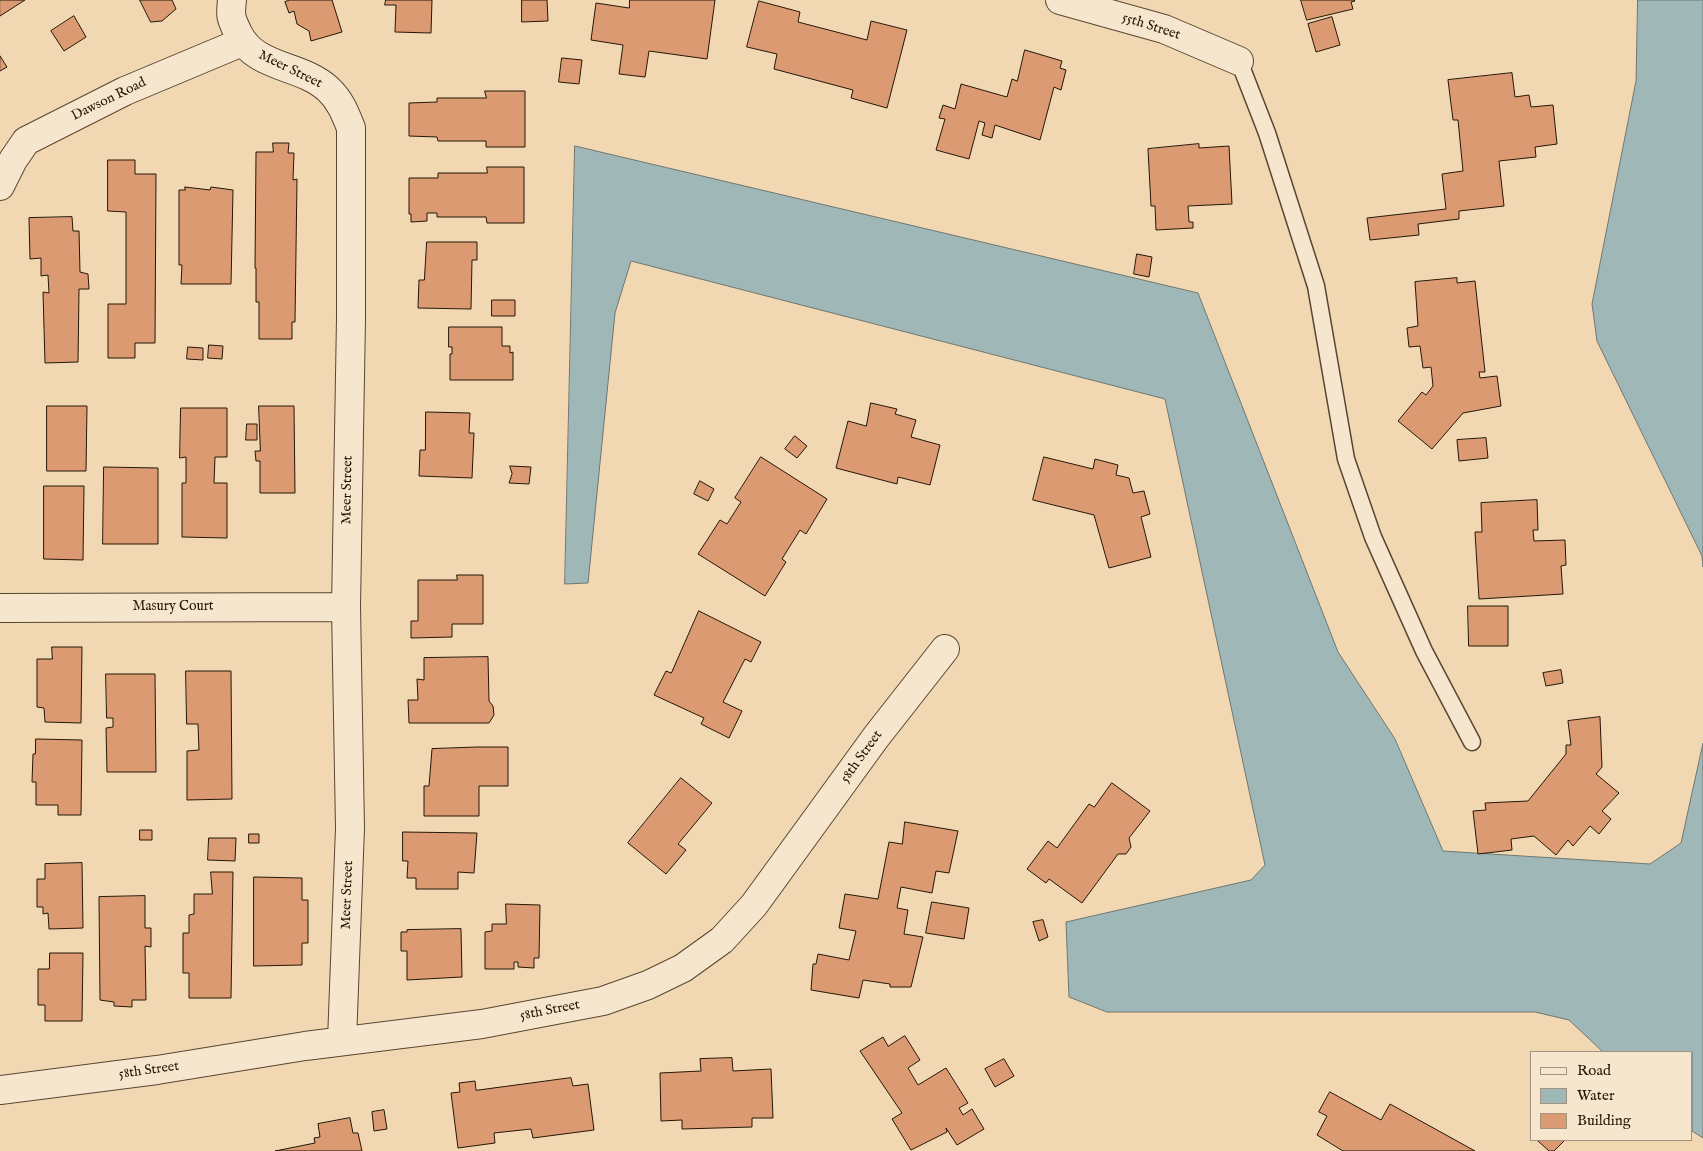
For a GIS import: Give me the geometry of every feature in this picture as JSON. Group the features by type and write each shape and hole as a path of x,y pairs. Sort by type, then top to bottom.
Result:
{"street":[{"name":"Meer Street","path":"232,0 230,17 242,42 254,53 272,63 312,79 327,88 342,104 351,128 351,318 346,607 350,828 342,1041"},
{"name":"55th Street","path":"1060,0 1164,29 1239,62"},
{"name":"Dawson Road","path":"0,186 12,160 26,141 125,91 242,42"},
{"name":"Masury Court","path":"0,608 346,607"},
{"name":"58th Street","path":"0,1090 157,1070 342,1041 482,1024 603,1001 648,985 683,968 722,940 754,905 876,737 946,649"}],"lane":[{"path":"1239,62 1267,133 1316,286 1346,459 1373,537 1424,651 1472,742"}],"water":[{"path":"1638,0 1703,0 1703,567 1702,556 1597,341 1592,304 1636,81"},
{"path":"575,146 1198,293 1338,652 1395,739 1443,851 1650,864 1681,843 1703,743 1703,1138 1693,1132 1693,1051 1602,1051 1569,1020 1535,1012 1107,1012 1069,997 1066,922 1251,880 1265,865 1165,399 631,261 615,313 588,583 565,584"}],"building":[{"path":"0,0 25,0 0,16"},
{"path":"140,0 172,0 176,9 162,21 151,22"},
{"path":"290,0 332,0 342,32 311,41 309,31 297,24 294,11 289,13 285,2"},
{"path":"386,0 432,0 431,33 395,32 396,5 385,5"},
{"path":"522,0 547,0 548,21 522,22"},
{"path":"630,0 715,0 707,59 649,51 645,77 619,74 623,45 591,40 596,3 629,8"},
{"path":"1301,0 1355,1 1351,2 1353,9 1307,20"},
{"path":"759,1 800,12 798,22 867,40 871,21 907,30 887,108 851,98 853,90 774,69 777,54 747,47"},
{"path":"74,16 86,37 64,51 51,31"},
{"path":"1332,17 1340,45 1316,52 1308,24"},
{"path":"1025,50 1062,61 1060,68 1066,70 1061,90 1054,87 1040,140 995,125 992,138 982,135 985,123 979,121 969,159 936,150 945,119 939,118 943,105 955,109 961,84 1007,97 1012,79 1017,81"},
{"path":"0,56 7,67 0,71"},
{"path":"562,58 582,60 579,84 559,82"},
{"path":"1512,73 1515,97 1529,95 1531,107 1553,105 1557,144 1535,147 1536,157 1499,161 1504,206 1459,211 1459,219 1418,224 1419,235 1370,240 1367,218 1446,209 1442,174 1463,171 1458,120 1453,120 1448,80"},
{"path":"485,91 525,91 525,147 486,147 486,141 438,141 437,137 409,136 409,103 437,102 437,98 486,98"},
{"path":"273,143 289,143 288,153 294,153 293,180 297,179 295,322 292,322 292,339 259,339 259,302 256,302 255,268 256,152 273,152"},
{"path":"1199,144 1199,148 1229,146 1232,204 1188,206 1189,222 1193,222 1193,228 1156,230 1155,206 1151,206 1148,149"},
{"path":"108,160 135,160 135,174 156,174 155,343 135,343 135,358 108,358 108,304 126,304 126,212 108,211"},
{"path":"487,167 524,167 524,223 487,223 486,217 437,217 437,213 427,213 427,221 411,222 411,214 409,214 409,178 438,178 438,173 487,173"},
{"path":"185,187 210,190 211,187 233,190 231,284 181,284 182,265 179,265 179,190 185,190"},
{"path":"72,217 73,231 79,231 80,272 88,274 89,289 79,289 78,362 45,363 43,292 49,293 48,275 41,276 41,258 30,259 29,218"},
{"path":"427,242 477,242 477,260 472,260 471,309 418,308 419,280 424,280"},
{"path":"1137,254 1152,257 1149,277 1134,274"},
{"path":"1457,278 1457,283 1475,281 1485,372 1479,372 1480,378 1497,376 1501,406 1463,413 1432,449 1398,421 1422,392 1426,395 1433,386 1431,367 1423,368 1420,346 1409,347 1407,328 1418,326 1415,282"},
{"path":"492,300 515,300 515,316 492,316"},
{"path":"449,327 502,327 502,346 510,346 510,353 513,352 513,380 450,380 450,354 452,354 452,347 449,347"},
{"path":"209,345 223,346 222,359 208,358"},
{"path":"188,347 203,348 203,360 187,359"},
{"path":"871,403 897,409 895,414 916,420 911,437 940,445 930,485 898,477 897,484 836,468 848,421 866,426"},
{"path":"47,406 87,406 86,471 47,471"},
{"path":"259,406 294,406 295,493 260,493 260,461 256,461 255,451 260,451"},
{"path":"181,408 227,408 227,457 215,457 214,483 227,483 227,538 182,537 182,483 186,483 186,457 180,458"},
{"path":"426,412 470,413 469,433 474,433 472,478 419,476 420,450 425,450"},
{"path":"247,424 257,424 257,440 246,440"},
{"path":"795,436 807,446 797,458 785,449"},
{"path":"1486,438 1488,458 1459,461 1457,440"},
{"path":"761,457 827,499 806,534 800,530 782,559 786,562 765,596 698,554 720,520 727,524 741,502 735,498"},
{"path":"1044,457 1093,469 1095,459 1118,465 1116,475 1129,478 1133,493 1144,491 1150,514 1141,517 1151,557 1109,568 1094,515 1033,500"},
{"path":"510,466 531,467 529,484 509,483 512,474"},
{"path":"104,467 158,468 158,544 103,544"},
{"path":"700,481 714,489 708,501 694,494"},
{"path":"44,486 84,486 83,560 44,559"},
{"path":"1537,500 1538,530 1533,530 1534,541 1565,540 1566,565 1561,566 1563,594 1479,599 1475,532 1482,532 1481,503"},
{"path":"457,575 483,575 483,624 452,624 452,637 411,638 411,621 418,621 418,580 457,580"},
{"path":"1468,606 1508,606 1508,646 1469,646"},
{"path":"699,611 761,642 751,662 745,659 723,702 742,711 729,738 701,724 704,718 654,695 666,671 671,673"},
{"path":"52,647 82,647 81,723 45,722 44,708 37,707 37,659 52,659"},
{"path":"488,657 489,701 493,706 494,715 489,723 409,723 408,700 418,700 417,679 424,680 424,658"},
{"path":"1561,670 1563,683 1546,686 1543,673"},
{"path":"186,671 231,671 232,799 187,800 187,751 199,750 198,724 187,724"},
{"path":"106,674 155,674 156,772 107,772 106,728 113,727 113,718 107,718"},
{"path":"1600,717 1602,767 1596,774 1619,793 1602,811 1611,819 1599,834 1590,826 1573,846 1568,840 1556,855 1534,836 1511,839 1512,850 1478,854 1473,811 1486,810 1485,803 1528,801 1566,754 1566,745 1571,745 1568,721"},
{"path":"36,739 82,740 81,815 58,815 58,805 36,805 36,782 32,782 33,754 35,754"},
{"path":"508,747 508,786 479,786 479,816 424,816 424,786 429,786 432,749"},
{"path":"681,778 712,803 678,844 686,850 666,874 628,843"},
{"path":"1112,783 1150,811 1129,838 1131,847 1126,854 1118,854 1082,903 1049,879 1046,883 1027,869 1048,841 1057,848 1089,804 1094,807"},
{"path":"905,822 958,831 949,873 936,871 932,893 901,887 897,908 908,910 904,934 923,937 911,987 890,987 890,984 863,980 859,998 811,990 813,964 816,964 818,954 849,960 856,931 839,928 845,894 878,899 889,842 902,844"},
{"path":"140,830 152,830 152,840 140,840"},
{"path":"403,832 477,833 474,873 458,872 458,889 416,889 416,878 407,878 408,861 403,861"},
{"path":"249,834 259,834 259,843 249,843"},
{"path":"209,838 236,838 235,861 208,860"},
{"path":"82,863 83,928 49,929 48,913 43,914 43,907 37,907 37,879 45,879 45,864"},
{"path":"211,872 233,872 231,998 189,998 189,973 183,973 183,933 189,933 189,915 194,914 194,894 212,894"},
{"path":"254,877 302,878 302,900 308,900 308,943 302,943 302,965 254,966"},
{"path":"145,896 145,928 151,928 151,947 145,946 146,1000 132,1000 132,1007 114,1006 114,1002 100,1000 99,897"},
{"path":"932,902 969,908 964,939 926,933"},
{"path":"506,904 540,905 539,958 534,958 534,968 518,967 518,962 514,962 514,969 485,969 485,932 492,931 492,924 506,924"},
{"path":"1043,920 1048,937 1039,941 1033,922"},
{"path":"461,929 462,977 407,980 407,951 401,951 401,932 407,932 407,930"},
{"path":"50,953 83,953 82,1021 45,1021 45,1005 38,1005 38,969 49,969"},
{"path":"905,1036 920,1060 908,1068 918,1085 946,1068 968,1103 959,1108 963,1115 972,1109 984,1129 957,1145 946,1128 947,1132 911,1150 892,1119 902,1113 860,1051 883,1037 888,1046"},
{"path":"732,1058 733,1071 771,1069 773,1118 752,1118 752,1127 682,1129 682,1120 661,1121 660,1073 701,1071 700,1059"},
{"path":"1004,1059 1014,1076 995,1087 985,1069"},
{"path":"571,1078 573,1086 588,1084 594,1130 533,1138 531,1129 494,1133 495,1143 458,1148 451,1093 460,1092 459,1083 475,1081 476,1090"},
{"path":"1330,1092 1381,1120 1390,1104 1475,1151 1343,1151 1317,1135 1327,1116 1319,1112"},
{"path":"384,1110 387,1129 374,1131 372,1112"},
{"path":"350,1118 353,1133 358,1133 362,1151 275,1151 315,1143 314,1138 320,1137 318,1124"},
{"path":"1538,1141 1564,1141 1554,1151 1549,1151"}]}
